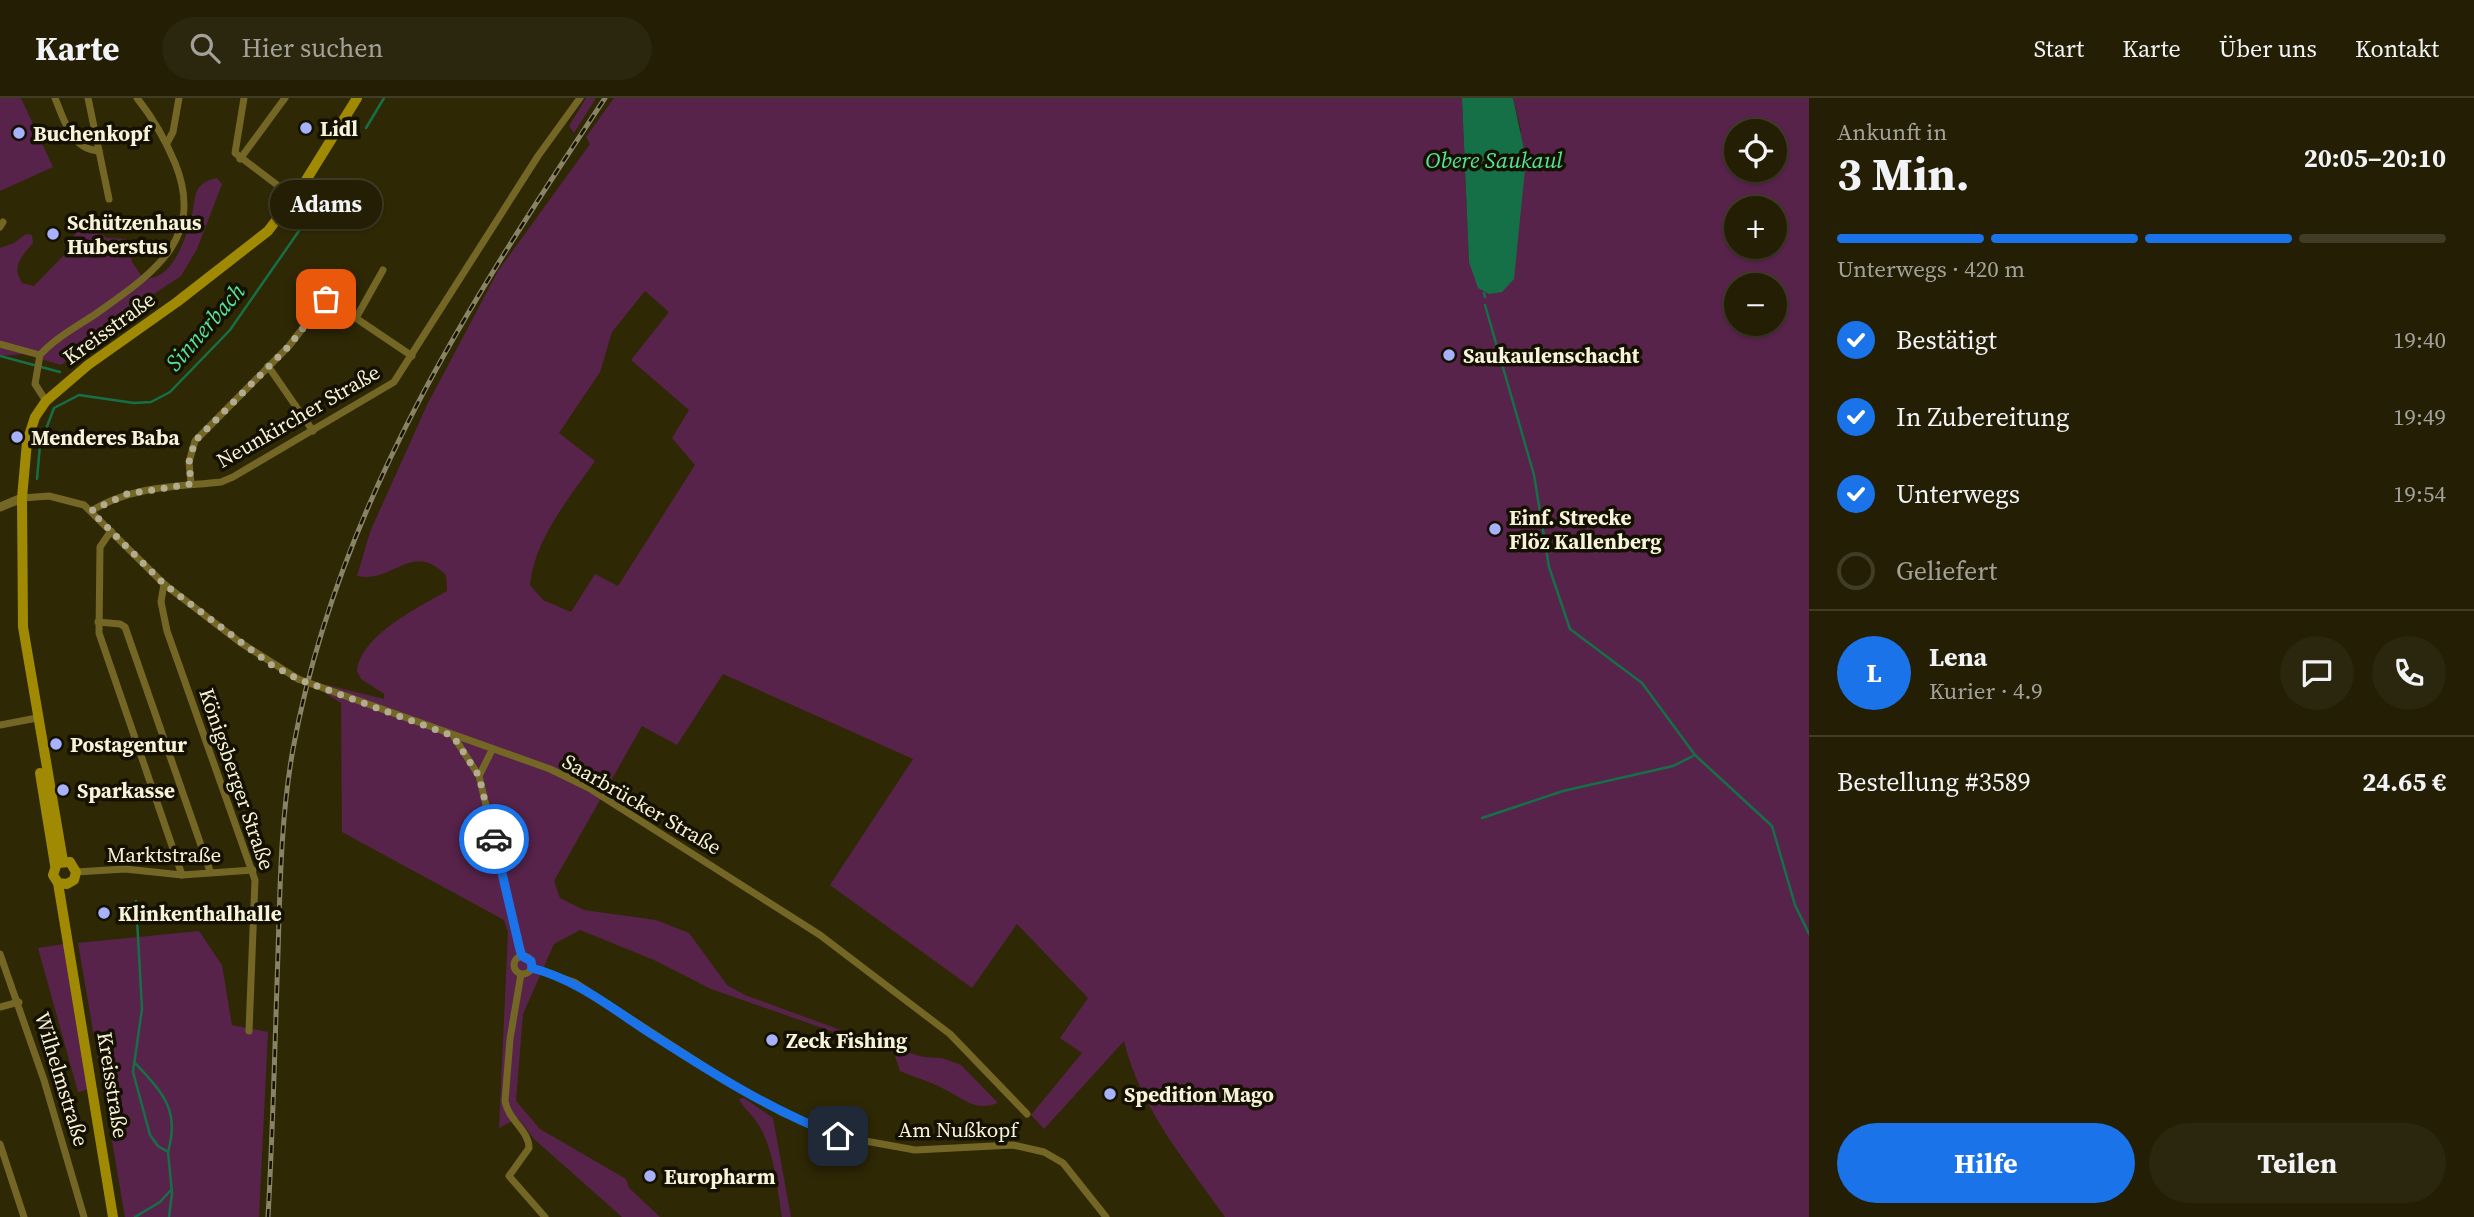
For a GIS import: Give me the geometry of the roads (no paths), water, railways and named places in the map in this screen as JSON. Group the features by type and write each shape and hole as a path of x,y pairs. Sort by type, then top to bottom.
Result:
{"main road":[{"name":"Kreisstraße","path":"113,1217 63,884 53,875 59,863 24,664 21,598 22,498 30,429 46,401 88,365 241,255 268,231 357,98"},
{"path":"59,863 70,862 76,872 74,880 63,884"}],"street":[{"path":"55,98 75,141 85,148 99,151"},
{"path":"88,98 109,200"},
{"path":"46,401 36,388 39,358 153,271 175,242 183,224 185,191 167,143 137,98"},
{"path":"167,143 173,132 178,98"},
{"path":"244,98 235,146 240,159 293,197"},
{"path":"240,159 285,98"},
{"name":"Neunkircher Straße","path":"91,511 127,494 233,477 380,393 394,382 580,98"},
{"path":"356,318 383,270"},
{"path":"191,484 189,462 195,441 306,329 326,299 412,356"},
{"path":"0,344 39,358"},
{"path":"268,366 313,431"},
{"path":"0,507 22,498"},
{"name":"Saarbrücker Straße","path":"22,498 65,498 91,511 164,584 251,650 298,679 550,769 589,788 797,919 950,1034 1027,1114"},
{"path":"111,531 100,547 97,622 105,656 181,875"},
{"name":"Königsberger Straße","path":"164,584 161,601 167,631 253,870 255,891 249,1031"},
{"path":"97,622 125,627 210,871"},
{"path":"0,725 34,718"},
{"path":"453,736 479,776 522,956 531,961 532,968 528,973 521,974"},
{"path":"479,776 492,750"},
{"name":"Marktstraße","path":"76,872 125,869 181,875 253,870"},
{"name":"Wilhelmstraße","path":"0,954 19,1002 60,1128 84,1217"},
{"path":"522,956 514,965 521,974 510,1039 505,1101 506,1111 526,1137 529,1148 509,1176 517,1189 545,1217"},
{"name":"Am Nußkopf","path":"532,968 574,982 725,1080 783,1113 838,1136 915,1150 1013,1145 1044,1152 1063,1163 1106,1217"},
{"path":"0,1007 19,1002"},
{"path":"0,1144 23,1217"}],"water":[{"name":"Obere Saukaul","path":"1462,98 1513,98 1526,159 1514,279 1502,292 1489,294 1478,288 1469,262"}],"waterway":[{"name":"Sinnerbach","path":"366,128 384,98"},
{"name":"Sinnerbach","path":"37,479 40,445 54,408 79,395 134,403 151,402 170,392 230,330 317,205"},
{"path":"1484,293 1485,297"},
{"path":"1485,305 1534,475 1549,567 1570,629 1642,683 1695,755 1772,826 1795,905 1809,934"},
{"name":"Sinnerbach","path":"0,356 60,372"},
{"path":"1482,818 1563,791 1673,766 1695,755"},
{"path":"136,901 142,1009 133,1072 150,1135 158,1146 168,1152 172,1193 169,1217"},
{"path":"135,1063 161,1093 170,1113 172,1125 168,1152"},
{"path":"135,1217 160,1202 171,1190"}],"railway":[{"path":"268,1217 284,825 293,749 314,659 342,573 376,489 415,408 506,251 605,98"}],"place":[{"name":"Lidl","path":"306,128"},
{"name":"Buchenkopf","path":"19,133"},
{"name":"Schützenhaus Huberstus","path":"53,234"},
{"name":"Adams","path":"326,299"},
{"name":"Saukaulenschacht","path":"1449,355"},
{"name":"Menderes Baba","path":"17,437"},
{"name":"Einf. Strecke Flöz Kallenberg","path":"1495,529"},
{"name":"Postagentur","path":"56,744"},
{"name":"Sparkasse","path":"63,790"},
{"name":"Klinkenthalhalle","path":"104,913"},
{"name":"Zeck Fishing","path":"772,1040"},
{"name":"Spedition Mago","path":"1110,1094"},
{"name":"Europharm","path":"650,1176"}]}
